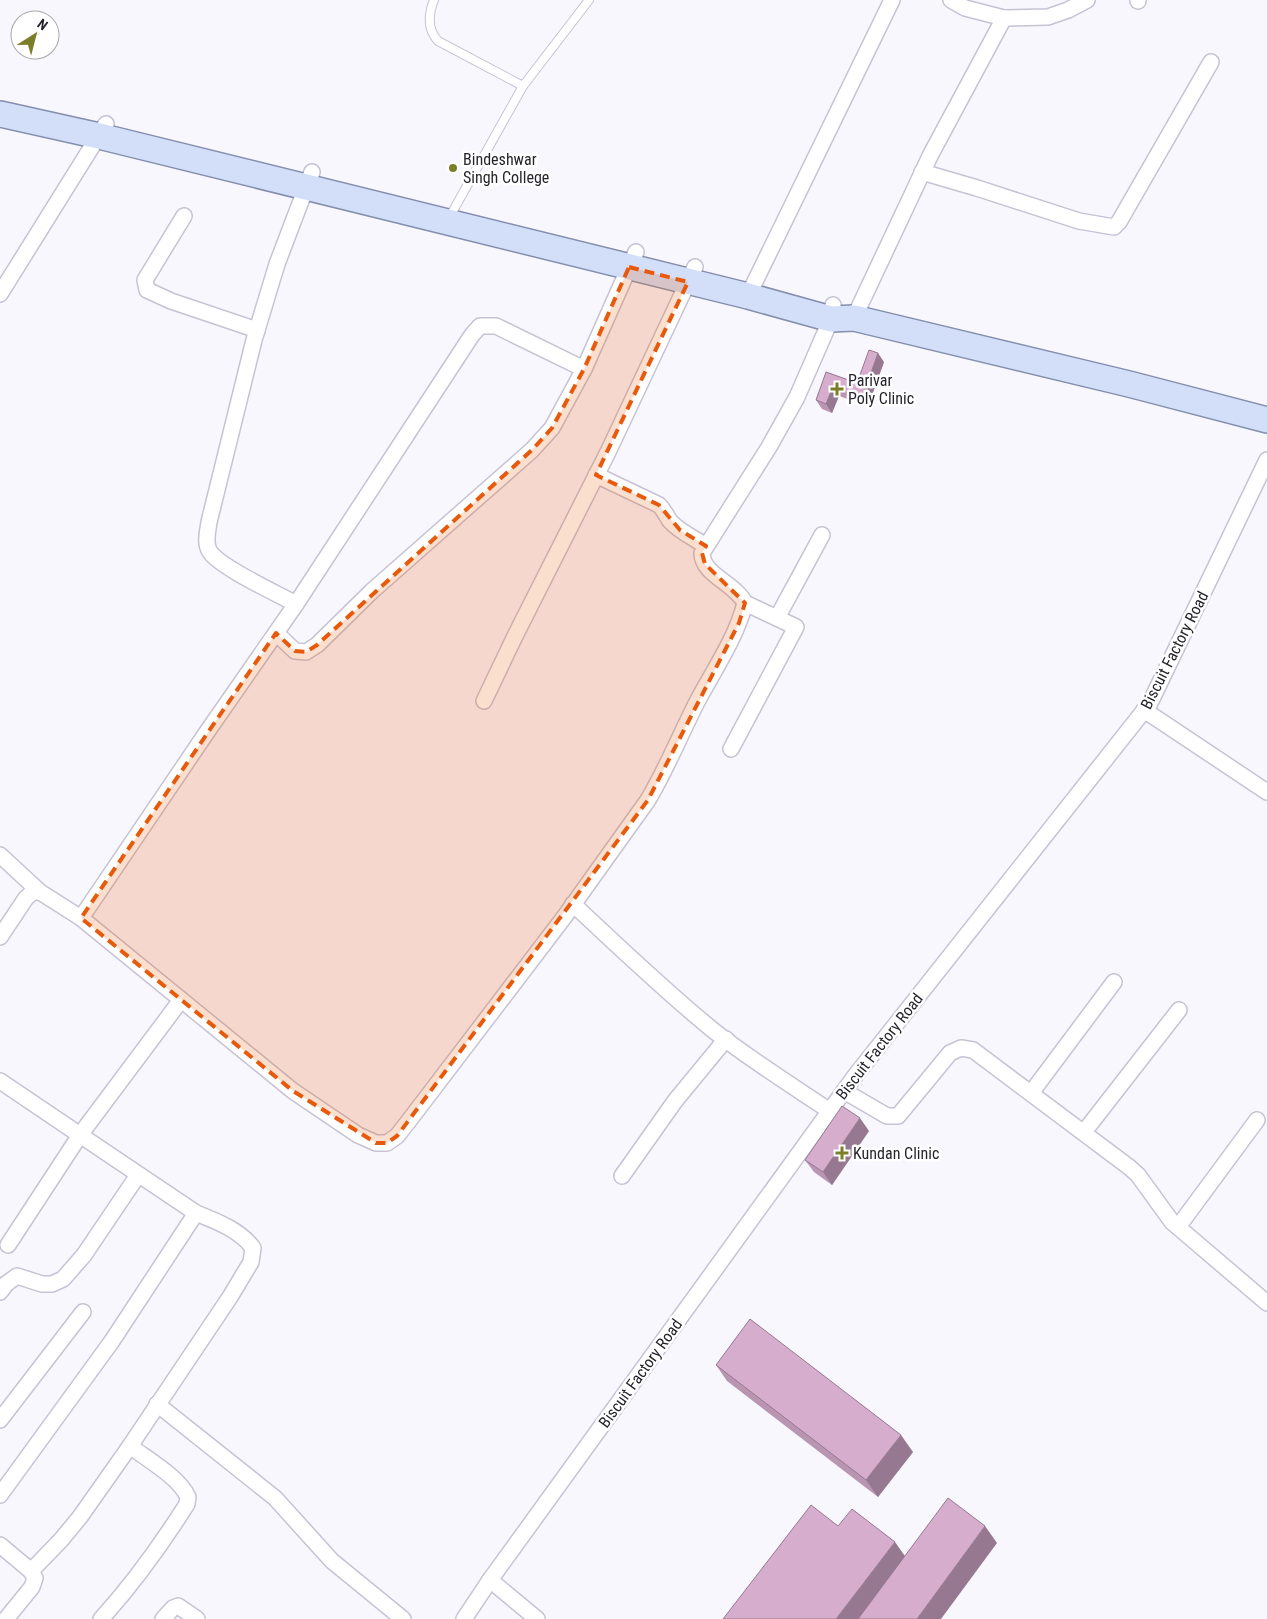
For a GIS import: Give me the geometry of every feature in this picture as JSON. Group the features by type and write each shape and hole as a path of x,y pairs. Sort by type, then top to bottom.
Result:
{"main road":[{"path":"0,100 102,130 451,214 751,289 839,314 1129,384 1267,420"},
{"path":"0,114 102,130"}],"street":[{"path":"751,289 892,0"},
{"path":"951,0 965,8 1004,18 1048,17 1068,10 1087,0"},
{"path":"731,749 796,627 745,603 741,596 704,564 702,553 769,447 839,314 922,172 1004,18"},
{"path":"922,172 1079,221 1114,227 1119,222 1211,62"},
{"path":"0,294 102,130"},
{"path":"296,604 234,571 210,552 206,541 209,522 257,330 277,264 309,180"},
{"path":"184,216 145,280 147,290 171,301 257,330"},
{"path":"276,633 295,651 306,652 317,645 379,585 538,444 552,428 584,369 633,260"},
{"path":"484,701 596,475 692,274"},
{"path":"81,918 206,732 296,604 480,326 496,326 584,369"},
{"name":"Biscuit Factory Road","path":"464,1619 490,1580 844,1091 1150,703 1267,460"},
{"path":"596,475 659,505 680,530 706,546"},
{"path":"776,618 822,535"},
{"path":"0,855 40,892 81,918 293,1091 358,1136 376,1143 387,1143 397,1136 408,1122 573,904 648,800 739,623 745,603"},
{"path":"1144,710 1267,792"},
{"path":"0,937 26,898 33,892 40,892"},
{"path":"573,904 691,1012 726,1040 830,1111"},
{"path":"1031,1093 1114,982"},
{"path":"8,1245 80,1135 181,1000"},
{"path":"1084,1132 1180,1010"},
{"path":"622,1176 675,1101 726,1040"},
{"path":"844,1091 887,1116 898,1116 950,1053 961,1048 973,1050 1129,1166 1138,1175 1163,1212 1178,1227 1267,1303"},
{"path":"0,1081 196,1214 214,1220 248,1241 254,1248 251,1262 230,1297 130,1446 75,1523 31,1571"},
{"path":"1178,1227 1256,1120"},
{"path":"0,1292 16,1276 42,1284 52,1284 63,1279 84,1255 138,1174"},
{"path":"0,1495 112,1341 196,1214"},
{"path":"0,1420 83,1312"},
{"path":"157,1404 275,1498 332,1561 403,1619"},
{"path":"101,1619 120,1598 158,1548 186,1504 188,1497 186,1491 173,1478 130,1446"},
{"path":"0,1545 31,1571 35,1578 32,1587 6,1619"},
{"path":"490,1580 538,1619"},
{"path":"163,1619 173,1608 178,1606 197,1619"}],"lane":[{"path":"434,0 430,11 430,24 431,34 438,41 523,86"},
{"path":"451,214 523,86 589,0"}],"highlighted area":[{"path":"629,267 688,282 596,475 659,505 680,530 706,546 702,553 705,564 745,603 739,623 648,800 397,1136 387,1143 376,1143 293,1091 81,918 276,633 295,651 306,652 317,645 532,450 552,428 584,369"}],"building":[{"path":"869,350 878,353 862,398 833,387 826,404 816,400 826,372 857,383"},
{"path":"842,1106 860,1118 823,1172 805,1160"},
{"path":"750,1319 901,1435 866,1480 716,1365"},
{"path":"948,1498 985,1526 917,1619 858,1619"},
{"path":"811,1505 838,1526 852,1509 895,1542 836,1619 723,1619"}],"place":[{"name":"Bindeshwar Singh College","path":"453,168"},
{"name":"Parivar Poly Clinic","path":"837,389"},
{"name":"Kundan Clinic","path":"842,1153"}]}
